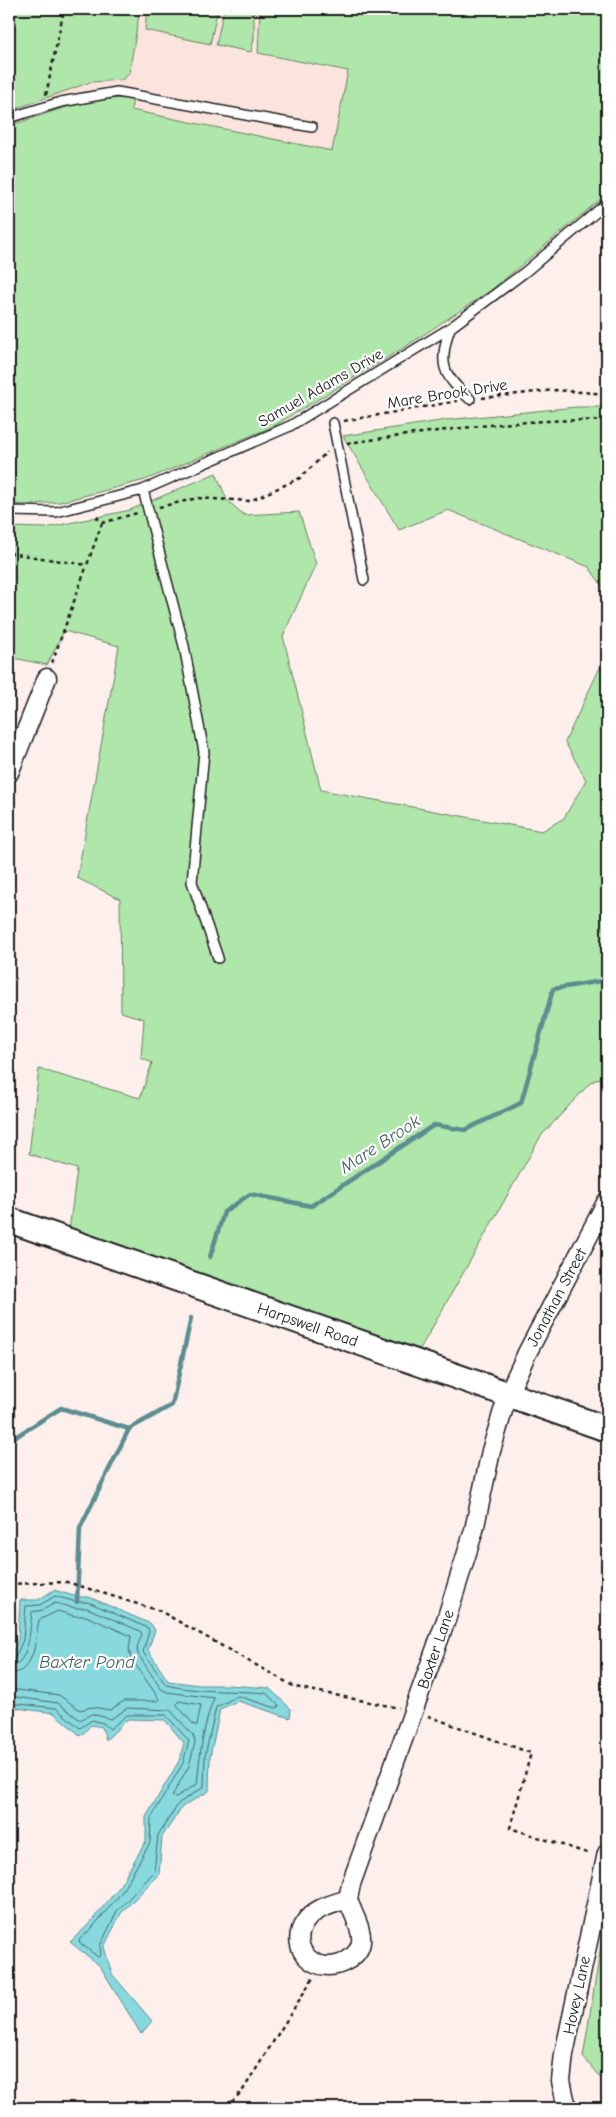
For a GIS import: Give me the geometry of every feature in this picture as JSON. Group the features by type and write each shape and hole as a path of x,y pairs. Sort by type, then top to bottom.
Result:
{"main road":[{"name":"Harpswell Road","path":"9,1220 607,1429"}],"street":[{"path":"9,773 47,678"},
{"name":"Jonathan Street","path":"508,1394 527,1352 607,1201"},
{"name":"Baxter Lane","path":"348,1898 351,1884 446,1620 474,1530 491,1451 508,1394"},
{"name":"Hovey Lane","path":"567,2108 561,2082 564,2054 606,1856"},
{"path":"348,1898 358,1928 361,1942 359,1948 356,1954 345,1962 334,1967 321,1966 307,1959 301,1945 299,1932 305,1921 315,1912 348,1898"}],"lane":[{"path":"9,118 43,107 117,92 312,127"},
{"name":"Samuel Adams Drive","path":"9,511 56,512 143,490 290,426 450,328 525,272 607,203"},
{"path":"450,328 443,347 444,366 453,384 470,399"},
{"path":"333,423 364,580"},
{"path":"143,490 184,646 204,752 192,882 218,958"}],"path":[{"path":"43,107 52,73 64,9"},
{"name":"Mare Brook Drive","path":"333,423 470,399 555,390 607,394"},
{"path":"47,678 102,523 84,505"},
{"path":"9,553 87,565"},
{"path":"9,1584 67,1582 160,1611 295,1687 414,1711 532,1753 510,1828 606,1856"},
{"path":"226,2108 243,2090 321,1966"}],"shaded area":[{"path":"68,9 367,9 334,180 40,123 53,80"}],"green space":[{"path":"9,9 140,9 129,74 122,80 91,82 9,111"},
{"path":"147,9 218,9 210,44 145,30"},
{"path":"224,9 254,9 254,39 251,52 216,45"},
{"path":"260,9 607,9 607,194 490,291 405,347 274,426 145,480 60,502 23,505 9,503 9,126 86,102 117,98 133,99 131,110 332,151 348,71 258,53"},
{"path":"576,407 607,407 607,1075 591,1082 541,1136 420,1349 69,1231 77,1169 29,1154 39,1069 140,1098 152,1063 141,1058 144,1019 121,1012 120,899 77,878 119,646 64,631 47,665 9,657 9,527 46,528 130,510 216,473 227,500 244,515 299,512 316,564 283,636 321,790 542,831 564,818 586,780 565,742 602,663 603,587 589,567 448,510 399,530 343,436 446,420"},
{"path":"607,1908 607,2086 583,2057"}],"water":[{"name":"Baxter Pond","path":"54,1590 77,1597 89,1597 151,1624 155,1630 148,1650 168,1681 200,1685 269,1688 291,1709 290,1718 238,1701 220,1709 210,1757 209,1791 182,1807 162,1837 159,1874 121,1913 104,1947 112,1974 152,2021 141,2034 100,1966 70,1942 88,1925 117,1890 146,1841 146,1817 179,1761 184,1743 165,1720 128,1719 106,1740 102,1727 91,1725 81,1736 54,1713 9,1707 9,1661 18,1639 20,1600 38,1600"}],"waterway":[{"name":"Mare Brook","path":"210,1257 224,1212 250,1194 311,1206 434,1125 465,1130 521,1103 553,989 607,980"},
{"name":"Mare Brook","path":"9,1441 61,1408 129,1429 172,1405 191,1318"},
{"path":"77,1602 80,1528 129,1429"}]}
